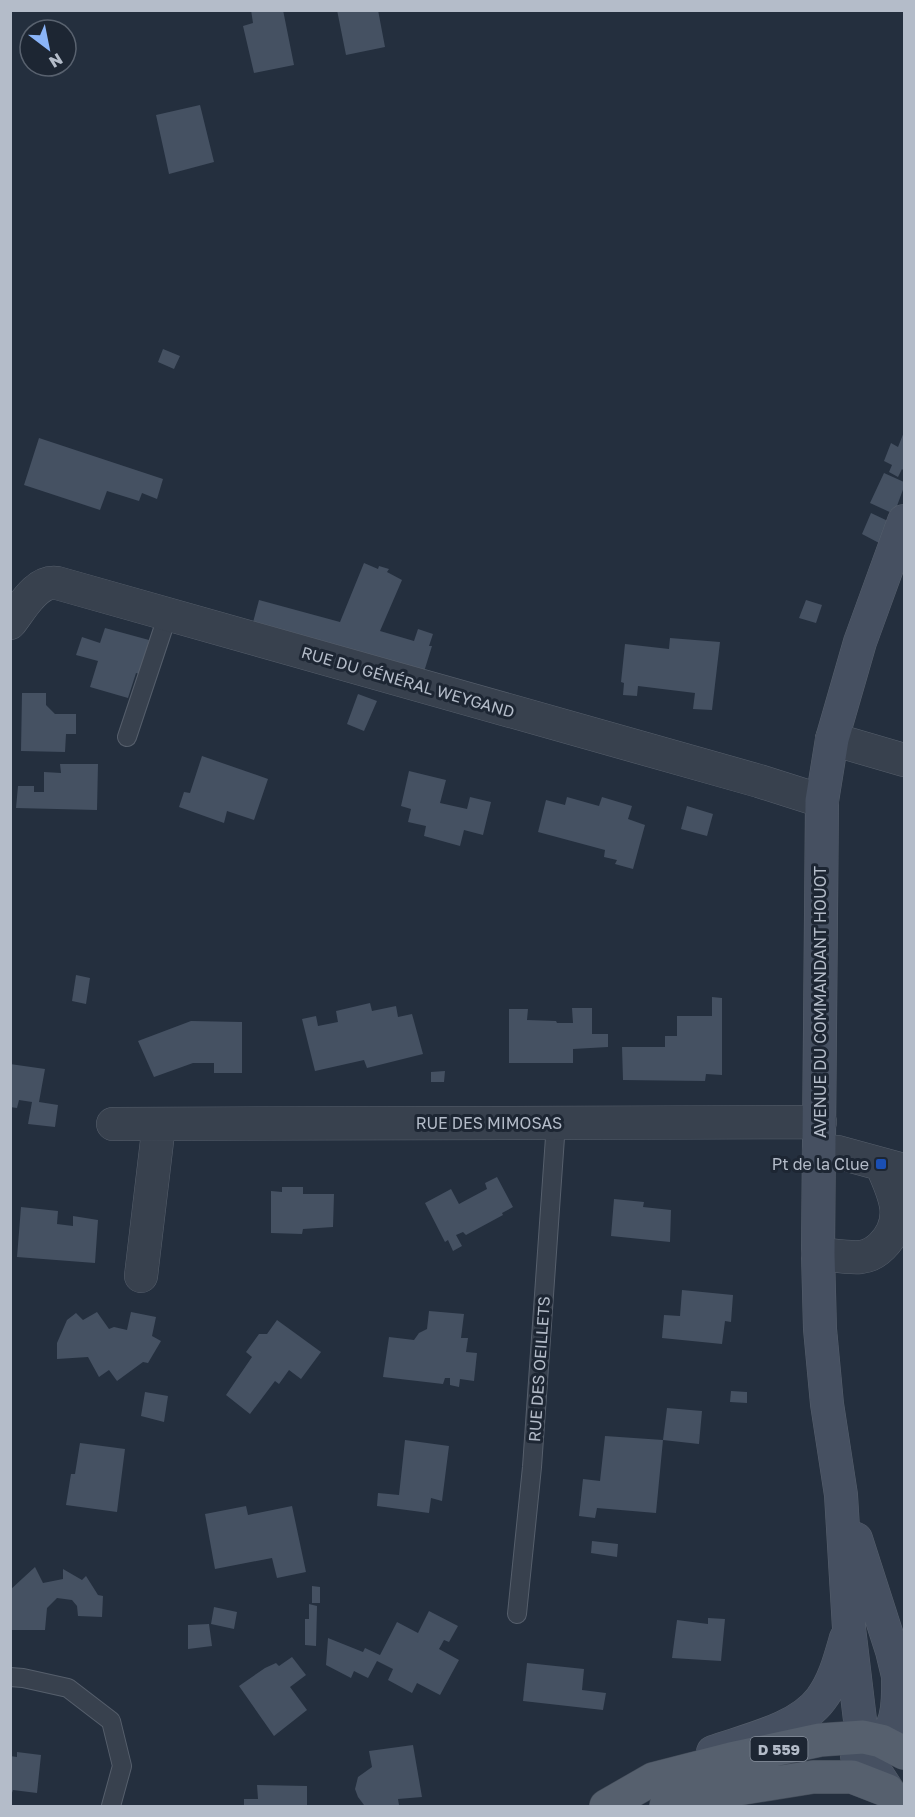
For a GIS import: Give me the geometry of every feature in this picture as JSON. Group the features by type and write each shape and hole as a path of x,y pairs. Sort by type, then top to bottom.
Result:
{"main road":[{"name":"AVENUE DU COMMANDANT HOUOT","path":"895,1799 875,1771 879,1746 849,1628 841,1495 826,1394 820,1329 818,1254 822,801 832,739 860,642 904,521"},
{"name":"AVENUE DU COMMANDANT HOUOT","path":"841,1495 892,1651 901,1691 894,1724 879,1746"},
{"path":"659,1793 697,1757 783,1727 804,1717 822,1699 838,1668 849,1628"},
{"name":"D 559","path":"606,1806 659,1793 731,1759 820,1740 879,1746"},
{"path":"813,1777 879,1746"},
{"name":"D 559","path":"659,1793 713,1793 813,1777 852,1777 895,1799"}],"street":[{"name":"RUE DU GÉNÉRAL WEYGAND","path":"10,624 38,590 49,582 759,781 822,801"},
{"path":"832,739 904,760"},
{"name":"RUE DES MIMOSAS","path":"113,1124 556,1123 819,1137 837,1152 893,1167"},
{"path":"141,1276 159,1124"},
{"path":"818,1254 863,1257 891,1248 891,1237 896,1223 893,1167"}],"lane":[{"path":"127,737 168,614"},
{"name":"RUE DES OEILLETS","path":"517,1614 532,1467 556,1123"},
{"path":"10,1677 68,1688 111,1721 122,1766 111,1806"}],"building":[{"path":"251,10 283,10 294,65 254,73 243,26 253,23"},
{"path":"337,10 378,10 385,47 346,55"},
{"path":"200,105 214,162 169,174 156,115"},
{"path":"163,349 180,356 174,369 158,362"},
{"path":"904,432 904,471 902,469 898,477 889,472 892,465 884,461 891,443 898,447"},
{"path":"39,438 163,479 157,499 142,493 139,501 107,491 100,510 24,485"},
{"path":"884,473 904,482 894,514 870,503"},
{"path":"871,513 890,522 881,544 862,534"},
{"path":"364,563 378,569 379,566 389,569 387,572 402,580 380,631 414,641 418,629 433,634 429,646 432,646 423,675 252,626 259,600 340,622"},
{"path":"806,600 822,605 816,623 799,618"},
{"path":"105,628 149,640 140,674 136,673 128,698 90,687 98,661 76,655 82,637 100,643"},
{"path":"670,638 720,642 712,710 693,709 695,693 638,686 637,696 623,695 624,683 621,682 625,644 669,649"},
{"path":"22,693 46,693 46,705 55,714 76,714 76,734 66,734 65,752 21,751"},
{"path":"358,694 377,701 364,731 347,724"},
{"path":"202,756 268,779 254,820 227,811 224,823 179,807 184,792 190,793"},
{"path":"60,764 98,764 97,810 16,808 18,786 34,786 34,792 44,792 44,772 61,773"},
{"path":"409,771 446,780 440,803 467,809 470,797 491,802 483,835 464,830 460,846 424,836 426,826 408,822 411,809 401,806"},
{"path":"567,797 599,806 602,797 632,806 628,819 645,825 633,869 615,864 617,860 604,857 605,850 538,832 546,800 565,805"},
{"path":"687,806 713,814 707,836 681,829"},
{"path":"76,975 90,978 86,1004 72,1001"},
{"path":"712,997 722,998 722,1075 706,1074 705,1081 623,1080 622,1047 665,1047 665,1036 677,1036 677,1016 712,1016"},
{"path":"370,1003 372,1011 396,1006 398,1017 412,1014 423,1054 367,1068 364,1060 315,1071 302,1019 316,1016 318,1026 338,1022 336,1011"},
{"path":"572,1008 592,1008 592,1034 608,1034 608,1047 573,1049 573,1063 509,1063 509,1009 528,1009 527,1020 573,1023"},
{"path":"191,1021 242,1022 242,1073 214,1073 214,1063 193,1063 154,1077 138,1041"},
{"path":"10,1064 45,1069 39,1102 58,1105 55,1127 28,1124 32,1102 19,1100 17,1108 10,1107"},
{"path":"445,1071 444,1082 431,1082 431,1072"},
{"path":"497,1177 513,1207 466,1235 463,1232 456,1235 462,1246 453,1251 448,1240 445,1242 425,1203 451,1189 459,1204 487,1189 485,1183"},
{"path":"282,1187 303,1187 303,1194 334,1194 333,1227 303,1229 302,1234 271,1233 271,1191 282,1192"},
{"path":"614,1199 644,1202 643,1207 671,1210 670,1242 611,1236"},
{"path":"21,1207 58,1211 57,1224 73,1226 73,1216 98,1220 95,1263 17,1257"},
{"path":"682,1290 733,1295 731,1322 725,1321 722,1344 662,1338 664,1315 680,1316"},
{"path":"429,1311 464,1314 461,1338 468,1338 466,1352 477,1353 474,1381 460,1379 459,1387 450,1385 450,1378 445,1378 443,1384 383,1377 389,1337 414,1340 419,1333 427,1329"},
{"path":"97,1312 109,1329 114,1327 127,1330 131,1312 156,1317 152,1336 161,1341 148,1363 143,1362 117,1381 109,1370 99,1377 88,1357 57,1359 57,1343 67,1320 76,1313 83,1320"},
{"path":"277,1320 321,1352 301,1379 289,1370 279,1384 275,1381 250,1414 226,1395 252,1357 246,1352 259,1334 267,1334"},
{"path":"731,1391 747,1392 747,1403 730,1402"},
{"path":"145,1392 168,1396 164,1422 141,1416"},
{"path":"667,1408 702,1411 699,1444 663,1440"},
{"path":"605,1436 663,1440 656,1513 597,1508 595,1518 579,1516 583,1479 600,1481"},
{"path":"405,1440 449,1446 442,1501 431,1498 429,1513 377,1506 378,1493 399,1495"},
{"path":"80,1443 125,1449 117,1512 66,1505 71,1474 75,1474"},
{"path":"246,1506 248,1515 292,1506 306,1572 277,1578 272,1558 215,1569 205,1514"},
{"path":"592,1541 618,1544 617,1557 591,1553"},
{"path":"35,1567 43,1583 63,1579 63,1569 82,1580 86,1576 98,1595 103,1596 102,1617 78,1616 77,1606 72,1600 57,1598 47,1608 45,1630 10,1630 10,1590"},
{"path":"312,1586 320,1587 320,1603 312,1603"},
{"path":"309,1604 317,1606 316,1646 305,1645 305,1619 309,1619"},
{"path":"214,1607 237,1612 234,1629 211,1624"},
{"path":"429,1611 458,1626 449,1642 444,1640 439,1649 459,1660 440,1695 417,1683 412,1693 388,1680 393,1669 377,1661 368,1678 354,1671 351,1678 326,1665 328,1638 363,1652 365,1648 380,1655 397,1622 418,1633"},
{"path":"708,1618 725,1619 721,1661 672,1658 677,1620 708,1624"},
{"path":"209,1624 212,1646 188,1649 188,1625"},
{"path":"292,1657 306,1675 290,1687 307,1710 274,1736 239,1686 265,1668 276,1663 279,1666"},
{"path":"527,1663 584,1669 582,1690 606,1693 603,1710 523,1701"},
{"path":"413,1745 422,1797 398,1799 399,1805 364,1805 355,1789 358,1777 372,1767 369,1751"},
{"path":"17,1752 41,1755 37,1793 13,1790 10,1798 10,1756 17,1757"},
{"path":"257,1785 307,1786 307,1806 244,1806 244,1799 258,1799"}],"place":[{"name":"Pt de la Clue","path":"881,1164"}]}
